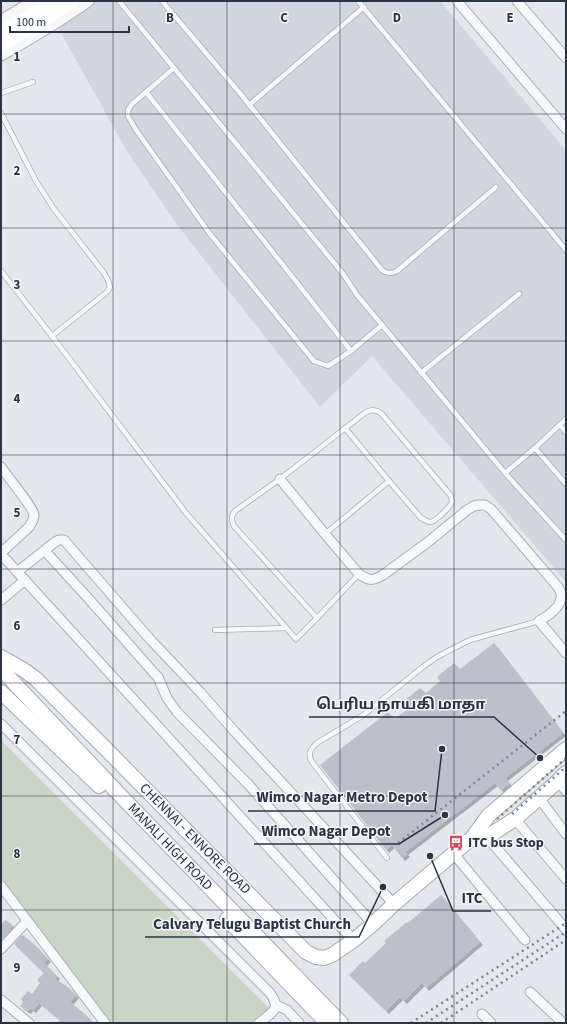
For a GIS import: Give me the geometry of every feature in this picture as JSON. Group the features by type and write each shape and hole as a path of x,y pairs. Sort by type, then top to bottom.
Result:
{"main road":[{"path":"1,34 53,1"},
{"path":"1,45 72,1"},
{"name":"CHENNAI - ENNORE ROAD","path":"1,658 24,670 36,680 306,952 316,957 324,958 332,955 354,940 473,836 488,816 566,749"},
{"path":"2,695 6,674"},
{"name":"MANALI HIGH ROAD","path":"6,674 341,1023"},
{"path":"23,692 36,680"},
{"name":"MANALI HIGH ROAD","path":"2,695 100,786 327,1023"},
{"path":"39,710 54,698"},
{"path":"473,836 487,837 515,819 539,798 564,782"}],"street":[{"path":"1,21 34,1"},
{"path":"1,55 52,25 88,1"},
{"path":"457,1 566,129"},
{"path":"517,1 566,58"},
{"path":"1,467 31,507 34,515 29,527 1,554 354,940"},
{"path":"1,484 9,479"},
{"path":"280,479 359,574 371,580 383,575 428,542 467,510 479,504 485,505 491,509 558,587 561,593 561,599 558,605 547,617 539,621 566,653"},
{"path":"18,572 55,542 64,540 68,543 148,637 394,904"},
{"path":"45,551 158,677 176,712 247,783 373,924"},
{"path":"1,600 25,580"},
{"path":"1,724 260,983 273,998 276,1005 288,1010 299,1023"},
{"path":"539,798 566,834"},
{"path":"515,819 566,879"},
{"path":"487,837 566,930"},
{"path":"453,853 525,940"},
{"path":"1,886 105,1023"},
{"path":"1,947 27,921"},
{"path":"530,992 563,1023"},
{"path":"1,1000 29,1023"},
{"path":"260,1023 275,1009 276,1005"},
{"path":"482,1014 491,1023"}],"lane":[{"path":"119,1 344,275 357,295 421,373 505,473 566,540"},
{"path":"162,1 249,104 382,270 387,274 392,274 397,271 496,187"},
{"path":"358,1 566,250"},
{"path":"249,104 364,7"},
{"path":"174,68 132,104 128,110 128,116 136,130 210,234 314,361 328,366 351,351 382,325"},
{"path":"1,93 33,82"},
{"path":"146,92 351,351"},
{"path":"1,113 36,181 54,209 104,273 110,287 107,292 52,336"},
{"path":"1,271 186,513 296,639 359,574"},
{"path":"421,373 519,294"},
{"path":"317,618 234,526 231,518 235,511 280,479 345,428 366,412 372,410 381,413 451,496 452,502 450,506 434,521 430,522 421,518 388,481 345,428"},
{"path":"505,473 566,419"},
{"path":"560,424 566,432"},
{"path":"535,448 566,484"},
{"path":"325,534 388,481"},
{"path":"388,858 309,758 309,753 312,748 317,743 362,716 437,657 470,640 539,621"},
{"path":"215,630 286,628"}],"shaded area":[{"path":"58,1 440,1 566,150 566,582 372,356 320,407 178,226 128,153 47,8"}],"green space":[{"path":"1,740 269,1008 251,1023 108,1023 1,881"}],"building":[{"path":"494,643 563,733 505,778 510,784 501,790 495,783 405,852 407,854 402,858 392,845 386,850 320,765 388,712 394,719 411,707 405,700 420,688 426,693 440,681 437,677 454,663 460,669"},
{"path":"441,895 480,942 426,988 422,983 404,1001 400,997 386,1011 349,975 363,961 365,963 386,943 384,941"},
{"path":"6,920 12,925 9,929 11,929 1,940 1,924"},
{"path":"23,935 48,959 44,963 57,976 55,979 68,987 76,995 70,1002 93,1023 57,1023 60,1020 39,1003 33,1010 30,1008 28,1011 20,1006 23,1002 21,999 28,991 32,994 40,983 37,980 44,973 14,944"}],"railway":[{"path":"398,843 566,711"},
{"path":"497,819 566,758"},
{"path":"512,814 566,767"},
{"path":"411,1023 566,923"},
{"path":"426,1023 566,932"},
{"path":"441,1023 566,940"}],"place":[{"name":"Wimco Nagar Metro Depot","path":"442,749"},
{"name":"பெரிய நாயகி மாதா","path":"540,758"},
{"name":"Wimco Nagar Depot","path":"445,815"},
{"name":"ITC bus Stop","path":"456,843"},
{"name":"ITC","path":"430,856"},
{"name":"Calvary Telugu Baptist Church","path":"383,887"}]}
